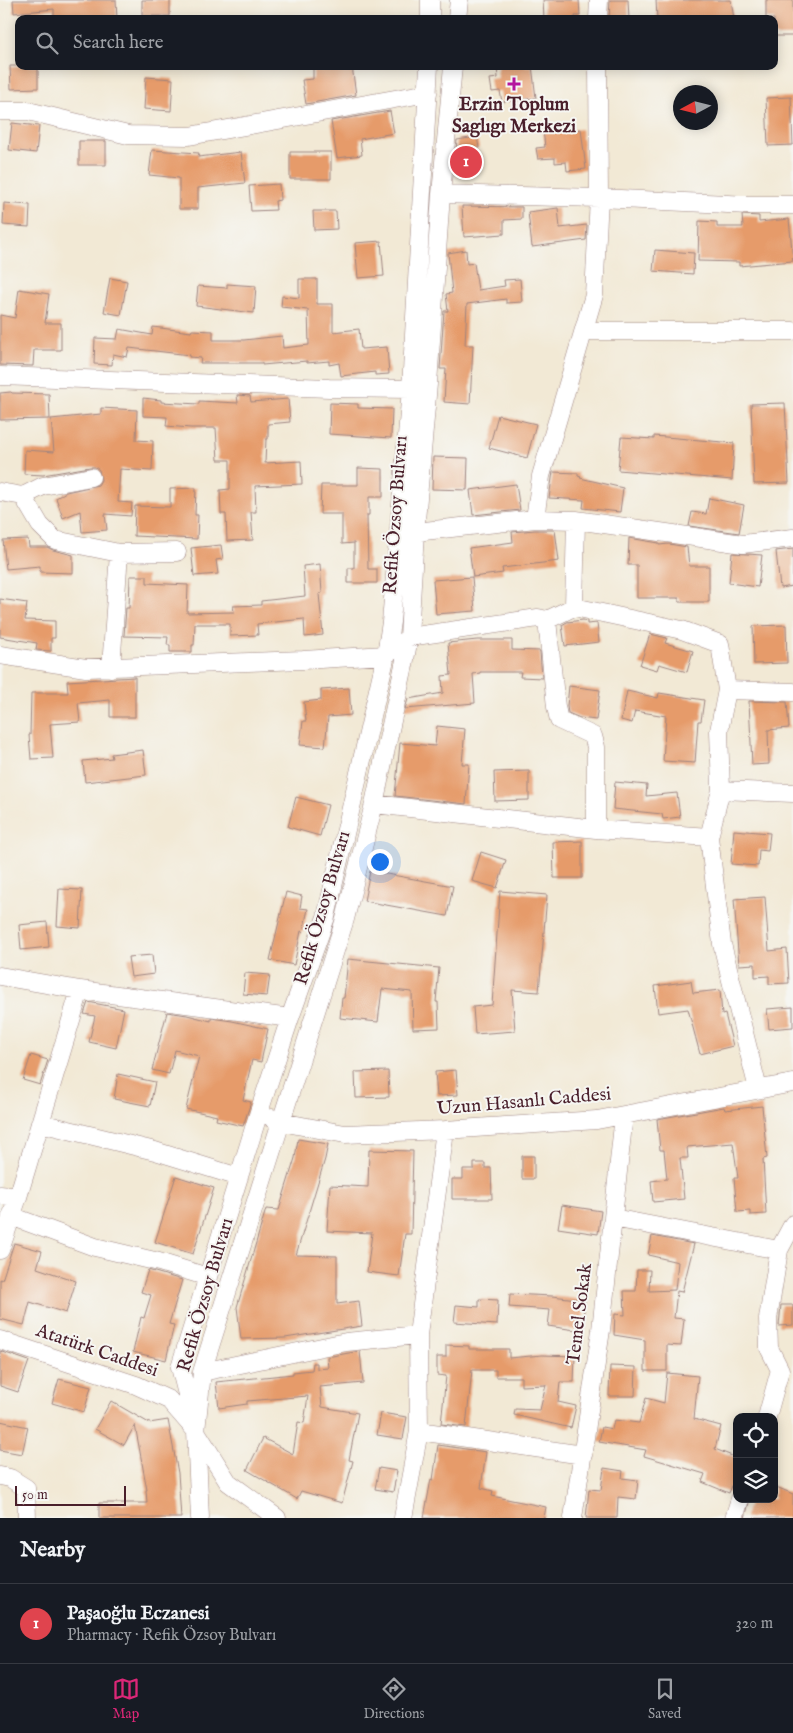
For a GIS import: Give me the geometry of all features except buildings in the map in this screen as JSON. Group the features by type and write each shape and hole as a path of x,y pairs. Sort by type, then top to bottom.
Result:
{"street":[{"path":"430,0 430,15"},
{"path":"457,15 459,0"},
{"path":"598,15 599,0"},
{"name":"Refik Özsoy Bulvarı","path":"196,1431 180,1368 259,1112 326,917 386,655 391,622 411,389 429,70"},
{"name":"Refik Özsoy Bulvarı","path":"196,1431 202,1372 345,919 374,804 404,665 409,637 440,194 453,70"},
{"path":"535,519 541,476 594,296 598,198 598,70"},
{"path":"0,112 28,111 128,135 189,136 428,93"},
{"path":"440,194 793,205"},
{"path":"585,331 793,331"},
{"path":"0,376 300,388 411,389"},
{"path":"0,492 23,496 43,486 91,478"},
{"path":"23,496 40,525 55,540 119,553 177,552"},
{"path":"415,532 535,519 576,520 743,544 793,538"},
{"path":"574,607 576,520"},
{"path":"110,668 119,553"},
{"path":"0,655 86,668 386,655 409,637 538,618 547,620 574,607 682,630 720,644 727,690 720,731 722,790 709,837 722,944 758,1090"},
{"path":"547,620 559,720 593,736 596,747 596,829"},
{"path":"727,690 793,692"},
{"path":"722,790 793,793"},
{"path":"374,804 596,829 709,837"},
{"path":"0,976 80,990 290,1018"},
{"path":"0,1250 18,1197 80,990"},
{"name":"Uzun Hasanlı Caddesi","path":"259,1112 281,1122 344,1134 444,1130 597,1120 793,1083"},
{"name":"Temel Sokak","path":"574,1518 601,1330 624,1114"},
{"path":"40,1123 155,1151 239,1177"},
{"path":"403,1518 419,1431 418,1335 444,1130"},
{"path":"0,1194 18,1197"},
{"path":"11,1216 96,1248 159,1262 208,1277"},
{"path":"613,1218 779,1250"},
{"path":"768,1413 786,1371 770,1348 768,1319 779,1250 793,1224"},
{"path":"202,1372 346,1342 418,1335"},
{"name":"Atatürk Caddesi","path":"0,1340 136,1385 169,1400 196,1431"},
{"path":"196,1431 200,1518"},
{"path":"196,1431 228,1482 276,1518"},
{"path":"419,1431 583,1455"},
{"path":"0,1476 10,1478 26,1488 27,1518"},
{"path":"734,1518 739,1503"}],"place":[{"name":"Erzin Toplum Saglıgı Merkezi","path":"514,84"},
{"name":"Paşaoğlu Eczanesi","path":"466,162"}]}
